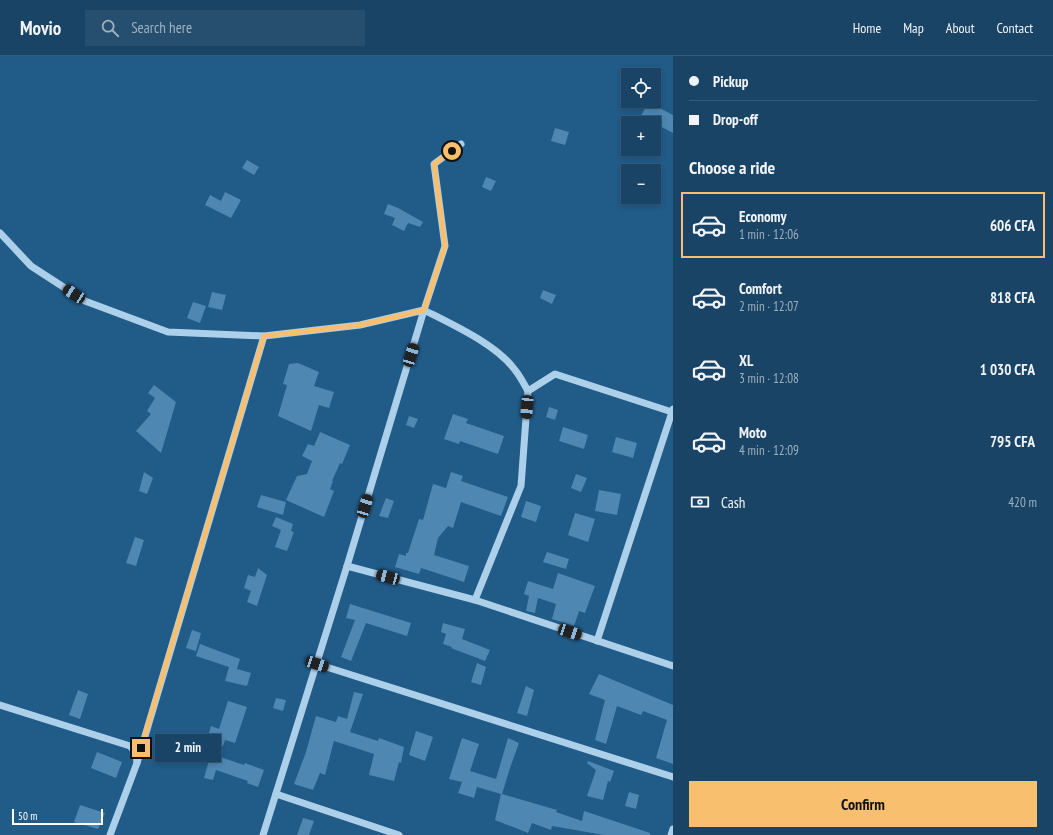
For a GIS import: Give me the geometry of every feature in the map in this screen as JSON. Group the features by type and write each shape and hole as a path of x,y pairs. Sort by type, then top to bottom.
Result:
{"street":[{"path":"263,835 445,246 434,164 461,144"},
{"path":"0,233 31,266 85,301 168,332 264,336 360,325 424,310 475,337 499,353 515,369 528,391 520,486 475,600"},
{"path":"110,835 137,763 264,336"},
{"path":"528,391 555,374 672,410 597,640"},
{"path":"347,566 475,600 673,666"},
{"path":"317,664 673,777"},
{"path":"0,705 130,746 136,753 137,763"},
{"path":"276,794 399,835"},
{"path":"671,835 673,829"}],"building":[{"path":"645,108 660,108 673,115 673,133 661,127 661,116 641,116"},
{"path":"555,128 569,132 565,145 551,141"},
{"path":"247,160 259,167 254,175 242,168"},
{"path":"486,177 496,181 491,191 482,187"},
{"path":"225,192 241,200 231,218 205,205 210,195 221,201"},
{"path":"388,204 423,222 420,227 408,223 404,231 392,225 395,218 384,214"},
{"path":"543,290 556,295 552,304 540,298"},
{"path":"212,292 226,295 222,310 208,307"},
{"path":"193,302 206,306 200,323 187,318"},
{"path":"298,363 319,372 314,386 334,392 329,408 319,405 311,431 278,416 287,385 283,384 289,364"},
{"path":"154,385 176,402 161,453 136,431 151,414 147,411 155,398 148,393"},
{"path":"549,407 558,410 555,420 546,417"},
{"path":"453,414 468,419 466,423 504,436 498,454 460,441 459,444 444,439"},
{"path":"409,416 418,419 414,428 406,425"},
{"path":"563,427 588,435 584,449 559,441"},
{"path":"320,432 350,445 342,464 340,463 332,481 330,489 334,491 324,517 286,500 297,476 307,474 312,461 302,456 308,444 314,446"},
{"path":"616,437 637,443 633,458 612,452"},
{"path":"144,472 153,478 147,494 139,491"},
{"path":"451,472 463,476 461,481 508,497 501,516 461,502 453,528 448,526 438,538 434,555 469,566 464,582 421,568 419,574 395,567 399,554 406,556 406,553 408,553 419,519 423,520 433,484 446,488"},
{"path":"576,474 587,478 581,492 571,488"},
{"path":"599,490 621,494 617,515 595,511"},
{"path":"261,495 286,502 283,515 257,507"},
{"path":"386,498 394,501 388,518 379,516"},
{"path":"526,501 541,506 536,522 521,517"},
{"path":"575,513 595,519 588,542 568,535"},
{"path":"276,517 293,524 291,531 294,532 287,551 275,547 281,530 272,526"},
{"path":"135,537 144,540 136,566 126,563"},
{"path":"547,552 569,559 566,569 543,562"},
{"path":"258,568 267,575 257,606 247,602 251,591 244,588 248,575 255,577"},
{"path":"558,573 595,586 585,613 579,611 574,626 552,619 556,604 538,598 535,613 526,611 529,596 524,594 528,581 553,589"},
{"path":"350,604 411,623 407,636 366,623 351,661 341,657 355,620 346,618"},
{"path":"443,623 465,629 462,639 490,650 485,661 443,644 446,634 441,632"},
{"path":"192,630 201,633 196,651 186,648"},
{"path":"200,644 240,659 237,669 251,673 247,686 225,681 229,667 196,656"},
{"path":"477,663 486,667 481,685 471,682"},
{"path":"599,674 673,705 673,764 656,758 667,720 643,711 641,715 617,706 606,744 595,740 605,700 589,694"},
{"path":"526,686 534,690 527,716 517,713"},
{"path":"78,690 88,694 80,719 69,715"},
{"path":"354,692 363,694 350,732 378,741 379,738 404,747 401,763 399,762 394,781 369,775 374,754 334,741 325,775 320,773 313,790 294,784 306,752 316,716 336,722 338,716 347,719"},
{"path":"276,698 286,700 283,711 273,708"},
{"path":"228,701 247,707 235,743 225,740 223,746 207,740 211,726 219,729"},
{"path":"416,731 433,737 425,761 409,755"},
{"path":"462,738 479,744 470,771 496,779 508,738 519,743 502,794 557,810 556,812 582,821 584,811 650,833 650,835 604,835 552,826 551,830 532,823 528,833 495,820 501,794 477,787 474,798 458,793 462,782 449,779"},
{"path":"97,752 122,762 116,778 91,768"},
{"path":"211,754 244,765 245,763 264,770 258,787 247,783 248,781 216,770 213,780 204,778"},
{"path":"588,761 614,771 610,782 608,781 603,800 587,796 596,770 587,763"},
{"path":"629,792 639,795 636,809 625,806"},
{"path":"80,805 105,813 98,829 74,822"},
{"path":"303,818 314,821 309,835 297,835"}],"route":[{"path":"141,748 264,336 360,325 424,310 445,246 434,164 452,151"}]}
